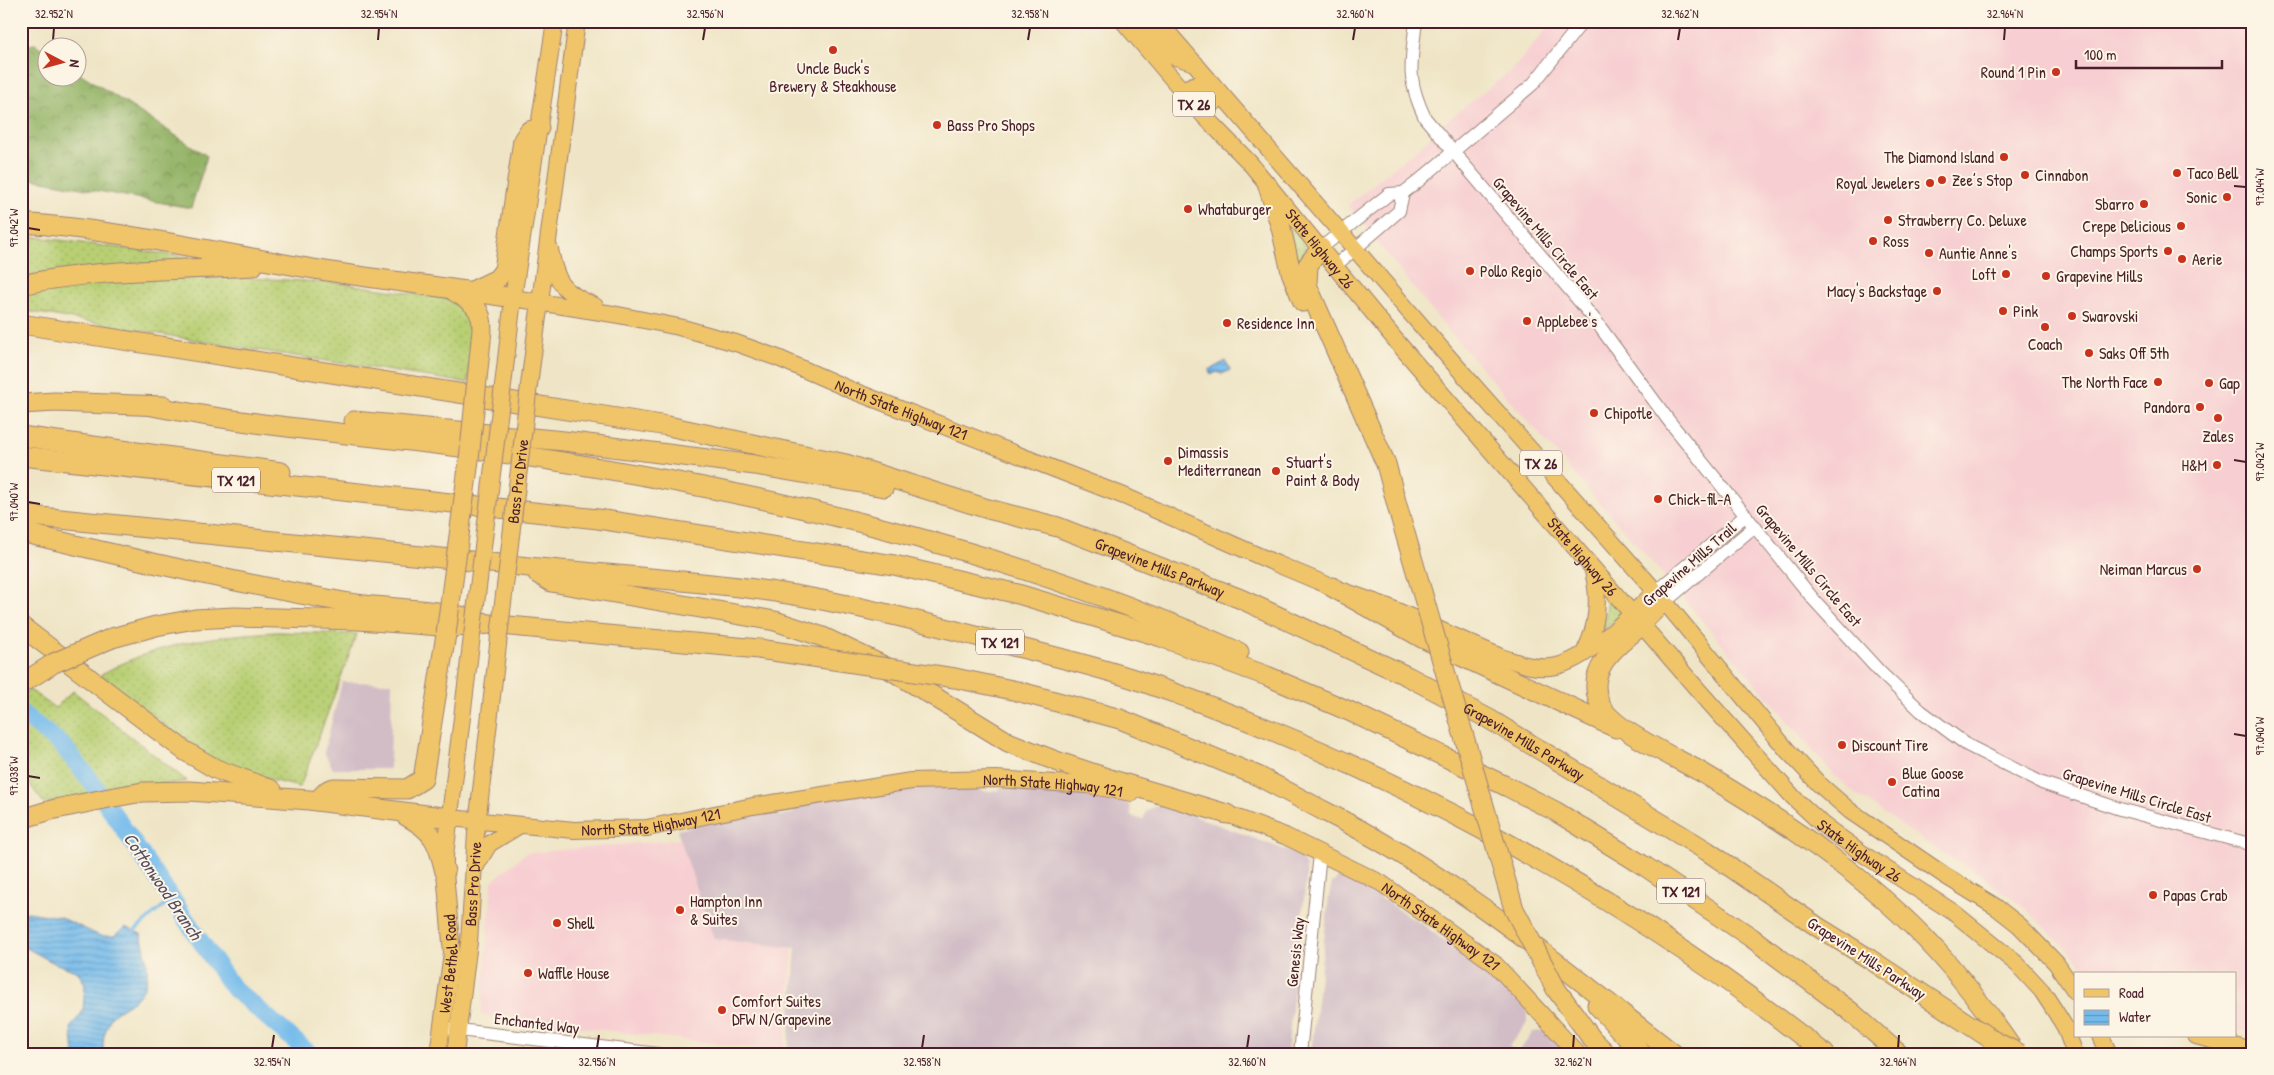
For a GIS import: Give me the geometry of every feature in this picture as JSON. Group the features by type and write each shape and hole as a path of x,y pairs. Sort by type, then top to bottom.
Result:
{"highway":[{"path":"472,291 497,279 504,270 523,140 529,131 539,128"},
{"path":"1268,186 1296,286 1322,337 1343,370"},
{"path":"21,223 65,226 138,236 281,264 513,298"},
{"path":"1320,248 1308,265 1307,285 1386,464 1514,909 1556,989 1592,1039 1607,1054"},
{"path":"21,285 90,275 137,271 281,264"},
{"path":"21,626 186,751 216,769 244,781 313,800 334,788 407,789 423,779 446,634 469,460 482,320 478,309 468,298 447,288"},
{"path":"21,324 668,426 846,464 988,508"},
{"path":"21,404 55,402 152,406 360,428 564,441 755,465 864,482 988,508"},
{"path":"360,428 668,480 778,503 915,537 1046,577 1190,630 1267,665 1314,695"},
{"path":"21,436 124,452 403,487 451,503"},
{"name":"TX 121","path":"21,456 598,519 894,564 1018,594 1110,621 1212,654 1314,695 1508,787 1602,839 1752,938 1842,1005 1899,1054"},
{"name":"Grapevine Mills Parkway","path":"988,508 1058,527 1241,599 1407,676 1489,719 1707,851 1818,927 1994,1042 2020,1054"},
{"name":"TX 121","path":"21,515 768,591 920,620 1131,678 1228,713 1356,767 1452,813 1557,871 1649,928 1730,983 1825,1054"},
{"path":"21,532 138,560 346,602 459,614 489,624"},
{"path":"523,566 551,582 766,619 807,632 886,667 1008,742 1056,761 1113,780 1228,814"},
{"path":"1332,587 1424,639 1607,725 1633,735 1743,796 1815,845 1868,887 1916,930 1949,964 1980,1001 2016,1054"},
{"path":"21,684 54,663 112,638 156,626 195,619 234,617 358,620 455,628 489,624 760,649 954,678 1017,691 1120,719 1258,776 1368,833 1447,882 1674,1054"},
{"path":"1633,735 1605,713 1598,698 1596,679 1607,656 1637,619"},
{"path":"21,819 51,810 143,792 189,790 313,800 450,818"},
{"path":"398,812 429,831 441,855 445,872"},
{"path":"1560,966 1642,1054"}],"main road":[{"name":"Bass Pro Drive","path":"445,872 513,298 555,21"},
{"name":"Bass Pro Drive","path":"470,942 477,820 539,302 577,21"},
{"name":"State Highway 26","path":"1123,21 1336,265 1398,343 1794,798 1824,825 1866,856 1953,912 2017,964 2042,991 2055,1011 2065,1027 2075,1054"},
{"path":"1142,21 1172,56 1195,63"},
{"name":"State Highway 26","path":"1158,21 1457,367 1660,597 1787,750 1831,797 1944,875 1996,907 2019,926 2056,963 2074,990"},
{"path":"1182,90 1193,85 1199,85 1229,118 1247,134 1266,144"},
{"path":"548,238 552,259 562,287 582,301 613,314"},
{"name":"North State Highway 121","path":"513,298 613,314 698,332 736,343 778,358 851,390 1124,496 1332,587 1386,606 1501,657 1537,668 1568,663 1583,656"},
{"path":"1583,656 1591,640 1597,614 1597,588 1591,566"},
{"name":"Grapevine Mills Trail","path":"1583,656 1637,619 1660,597"},
{"name":"North State Highway 121","path":"450,818 574,830 647,828 753,806 911,781 996,779 1086,785 1228,814 1285,836 1381,883 1495,964 1578,1054"},
{"path":"473,870 489,844 507,831 520,825"},
{"name":"West Bethel Road","path":"438,1054 452,954 445,872"},
{"name":"West Bethel Road","path":"455,1054 470,942"},
{"path":"2103,1038 2109,1054"},
{"path":"2204,1038 2253,1051"}],"street":[{"name":"Grapevine Mills Circle East","path":"1416,21 1410,74 1414,96 1425,118 1452,153 1595,320 1669,421 1814,600 1880,672 1921,711 1967,745 2009,768 2079,796 2253,845"},
{"path":"1336,265 1399,211 1404,193 1533,84 1583,21"},
{"path":"1320,248 1389,194 1404,193"},
{"name":"Grapevine Mills Trail","path":"1660,597 1746,515"},
{"name":"Grapevine Mills Trail","path":"1660,597 1755,526"},
{"name":"Genesis Way","path":"1300,1054 1320,853"},
{"name":"Enchanted Way","path":"441,1028 658,1054"}],"shaded area":[{"path":"1553,21 2253,21 2253,1034 2236,1029 2236,972 2090,972 2026,909 1979,874 1935,848 1854,793 1833,774 1657,568 1440,321 1348,205 1421,146 1448,120 1513,69"},
{"path":"342,682 392,683 390,769 333,769 324,752"},
{"path":"905,786 975,786 982,791 997,791 1002,786 1063,789 1121,798 1130,806 1131,816 1143,820 1147,810 1156,806 1192,815 1299,855 1306,866 1306,879 1287,1054 793,1054 788,1049 796,948 714,939 677,830 766,810 779,816 793,813 798,805"},
{"path":"687,839 721,939 793,948 784,1052 481,1015 492,881 526,853"},
{"path":"1338,878 1357,883 1426,927 1492,978 1527,1010 1527,1023 1509,1046 1518,1053 1533,1032 1541,1031 1548,1033 1568,1054 1311,1054 1329,897 1332,883"}],"green space":[{"path":"35,44 38,46 38,88 88,88 88,79 207,156 191,208 21,177 21,46"},
{"path":"1288,224 1305,245 1299,271"},
{"path":"21,235 204,259 21,278"},
{"path":"233,277 340,283 450,299 464,305 475,324 468,383 218,344 21,310 21,292 30,290 138,279"},
{"path":"1608,596 1624,612 1600,633 1605,620"},
{"path":"278,632 357,634 300,787 233,771 202,754 100,675 121,664 165,648 209,638"},
{"path":"30,690 55,708 73,691 187,781 44,803 21,773 21,695"}],"water":[{"path":"1226,361 1230,370 1222,374 1217,372 1211,375 1209,370"},
{"path":"28,912 60,917 100,936 114,936 125,927 141,934 147,960 145,986 141,994 111,1016 104,1038 104,1054 74,1054 71,1027 83,1011 85,984 78,972 54,963 21,945 21,914"}],"waterway":[{"name":"Cottonwood Branch","path":"21,713 62,745 91,781 232,987 310,1054"},
{"path":"131,934 170,900"}],"place":[{"name":"Uncle Buck's Brewery & Steakhouse","path":"833,50"},
{"name":"Round 1 Pin","path":"2056,72"},
{"name":"Bass Pro Shops","path":"937,125"},
{"name":"The Diamond Island","path":"2004,157"},
{"name":"Taco Bell","path":"2177,173"},
{"name":"Cinnabon","path":"2025,175"},
{"name":"Zee’s Stop","path":"1942,180"},
{"name":"Royal Jewelers","path":"1930,183"},
{"name":"Sonic","path":"2227,197"},
{"name":"Sbarro","path":"2144,204"},
{"name":"Whataburger","path":"1188,209"},
{"name":"Strawberry Co. Deluxe","path":"1888,220"},
{"name":"Crepe Delicious","path":"2181,226"},
{"name":"Ross","path":"1873,241"},
{"name":"Champs Sports","path":"2168,251"},
{"name":"Auntie Anne's","path":"1929,253"},
{"name":"Aerie","path":"2182,259"},
{"name":"Pollo Regio","path":"1470,271"},
{"name":"Loft","path":"2006,274"},
{"name":"Grapevine Mills","path":"2046,276"},
{"name":"Macy's Backstage","path":"1937,291"},
{"name":"Pink","path":"2003,311"},
{"name":"Swarovski","path":"2072,316"},
{"name":"Applebee's","path":"1527,321"},
{"name":"Residence Inn","path":"1227,323"},
{"name":"Coach","path":"2045,327"},
{"name":"Saks Off 5th","path":"2089,353"},
{"name":"The North Face","path":"2158,382"},
{"name":"Gap","path":"2209,383"},
{"name":"Pandora","path":"2200,407"},
{"name":"Chipotle","path":"1594,413"},
{"name":"Zales","path":"2218,418"},
{"name":"Dimassis Mediterranean","path":"1168,461"},
{"name":"H&M","path":"2217,465"},
{"name":"Stuart's Paint & Body","path":"1276,471"},
{"name":"Chick-fil-A","path":"1658,499"},
{"name":"Neiman Marcus","path":"2197,569"},
{"name":"Discount Tire","path":"1842,745"},
{"name":"Blue Goose Catina","path":"1892,782"},
{"name":"Papas Crab","path":"2153,895"},
{"name":"Hampton Inn & Suites","path":"680,910"},
{"name":"Shell","path":"557,923"},
{"name":"Waffle House","path":"528,973"},
{"name":"Comfort Suites DFW N/Grapevine","path":"722,1010"}]}
